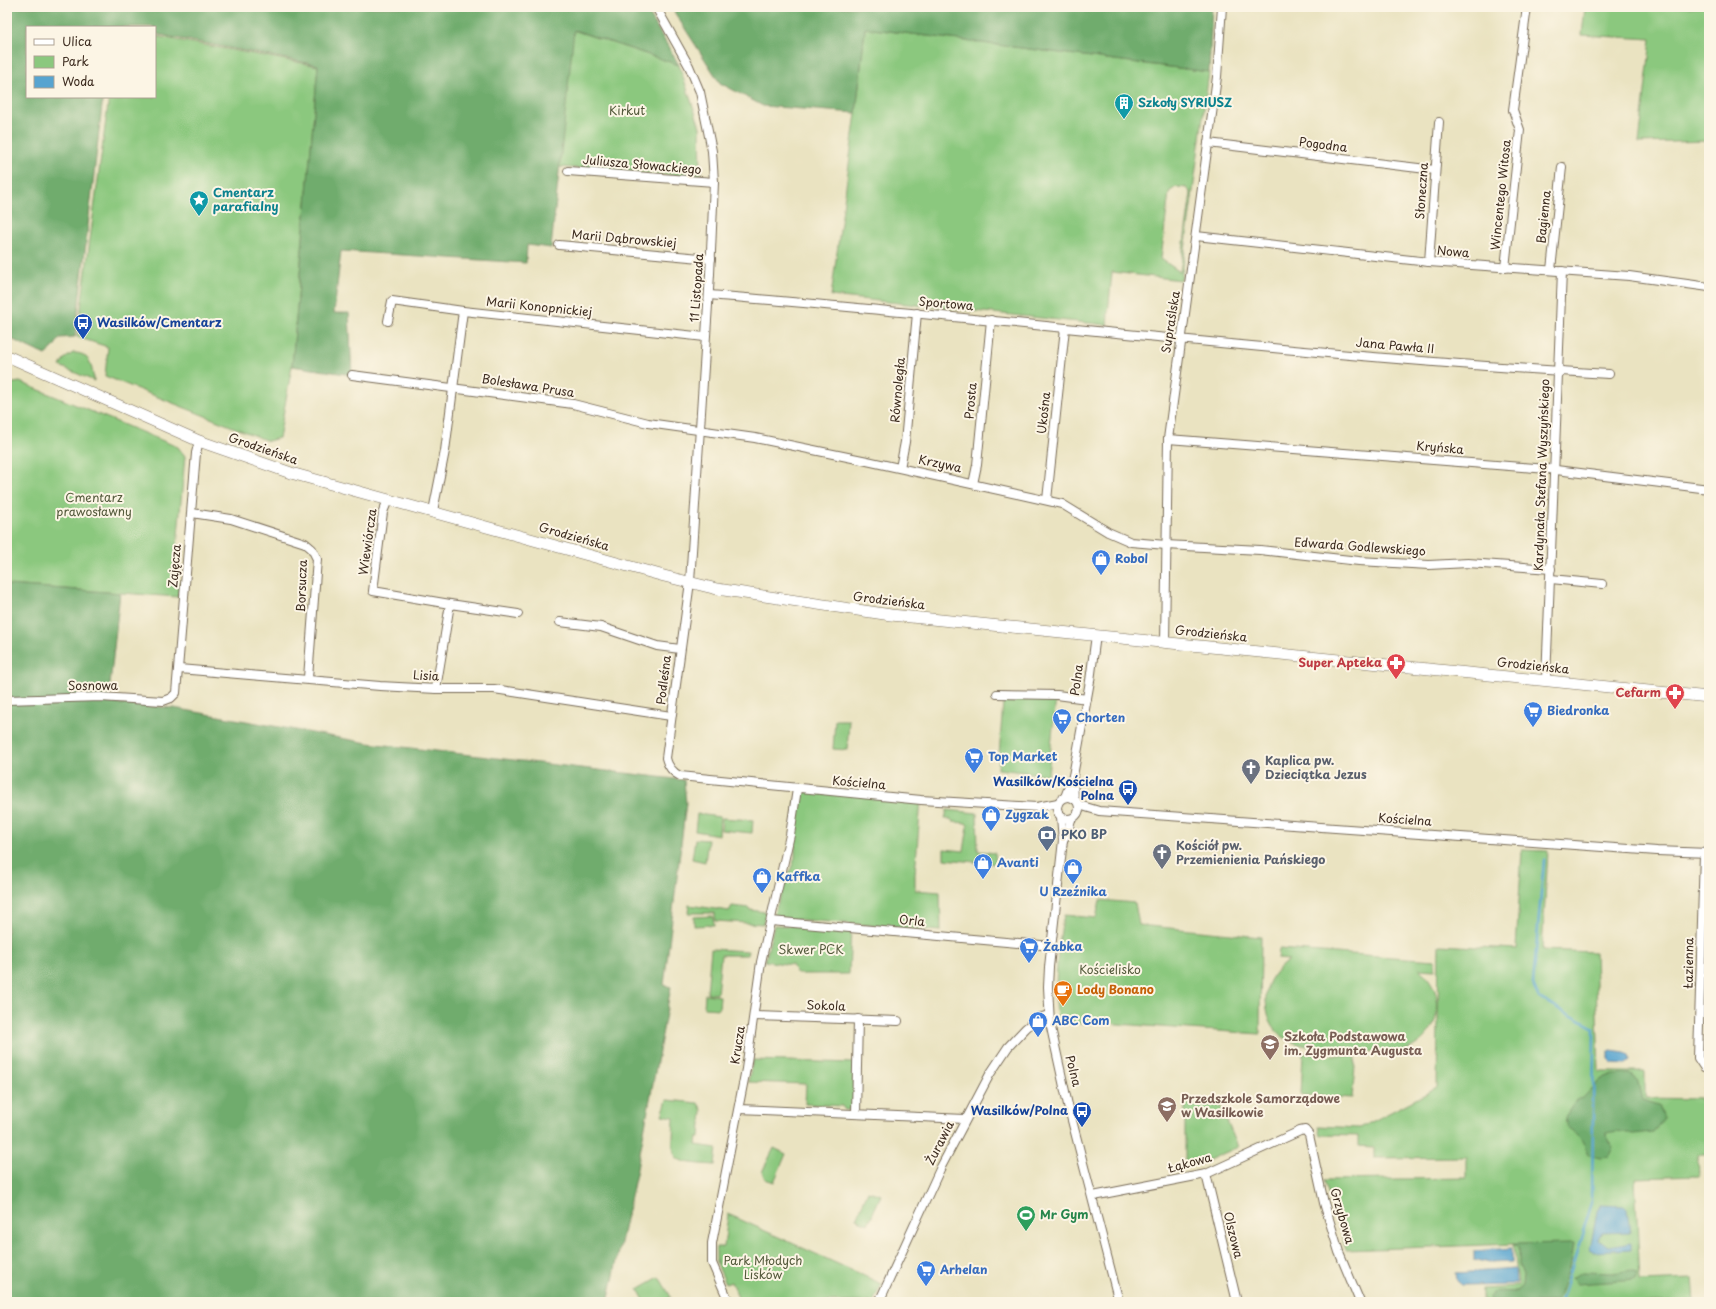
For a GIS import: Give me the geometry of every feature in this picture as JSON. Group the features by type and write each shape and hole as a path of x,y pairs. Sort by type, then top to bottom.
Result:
{"main road":[{"name":"Grodzieńska","path":"7,356 200,441 291,473 690,582 772,598 891,615 1709,697"}],"street":[{"name":"11 Listopada","path":"656,7 690,66 700,92 712,151 714,182 709,295 705,336 690,582"},
{"name":"Supraślska","path":"1165,643 1168,439 1180,339 1196,236 1217,77 1222,7"},
{"name":"Wincentego Witosa","path":"1505,268 1520,130 1513,110 1527,7"},
{"name":"Słoneczna","path":"1429,262 1438,122"},
{"name":"Pogodna","path":"1208,143 1435,170"},
{"name":"Bagienna","path":"1551,270 1562,166"},
{"name":"Juliusza Słowackiego","path":"568,171 714,182"},
{"name":"Nowa","path":"1196,236 1429,262 1629,276 1709,287"},
{"name":"Marii Dąbrowskiej","path":"559,245 711,259"},
{"name":"Kardynała Stefana Wyszyńskiego","path":"1546,680 1562,271"},
{"name":"Sportowa","path":"709,295 917,313 1180,339"},
{"name":"Marii Konopnickiej","path":"388,321 392,300 463,311 705,336"},
{"path":"432,511 445,451 463,311"},
{"name":"Równoległa","path":"900,468 905,442 917,313"},
{"name":"Prosta","path":"973,484 977,465 990,320"},
{"name":"Ukośna","path":"1047,500 1065,328"},
{"name":"Jana Pawła II","path":"1180,339 1557,371 1609,374"},
{"name":"Bolesława Prusa","path":"352,374 573,404 648,423 699,431"},
{"name":"Krzywa","path":"699,431 755,438 1047,500 1062,504 1108,532 1131,542 1166,546"},
{"name":"Kryńska","path":"1168,439 1555,470 1709,489"},
{"name":"Zajęcza","path":"176,693 196,453 200,441"},
{"name":"Wiewiórcza","path":"388,500 383,512 373,591 450,604"},
{"name":"Borsucza","path":"192,513 231,519 305,543 312,549 317,559 308,678"},
{"name":"Edwarda Godlewskiego","path":"1166,546 1260,550 1359,561 1429,565 1468,562 1551,569"},
{"path":"1551,579 1602,584"},
{"name":"Podleśna","path":"680,776 670,769 666,758 690,582"},
{"path":"436,689 450,604 518,614"},
{"path":"560,622 601,627 657,646 680,649"},
{"name":"Polna","path":"1096,635 1087,700 1073,776 1061,800 1059,815 1063,840 1048,987 1049,1015 1055,1050 1119,1302"},
{"name":"Lisia","path":"179,668 436,689 494,689 671,716"},
{"name":"Sosnowa","path":"7,700 100,697 163,701 171,698 176,693"},
{"path":"997,694 1057,695 1087,700"},
{"name":"Kościelna","path":"680,776 797,789 921,800 1037,807 1059,815 1075,817 1099,811 1657,851 1707,853"},
{"name":"Polna","path":"1063,840 1075,817 1077,802 1073,776"},
{"name":"Krucza","path":"729,1302 712,1263 712,1243 739,1109 761,962 790,835 797,789"},
{"name":"Kościelna","path":"1037,807 1061,800 1077,802 1099,811"},
{"name":"Łazienna","path":"1707,853 1698,1058 1704,1067 1709,1068"},
{"name":"Orla","path":"771,921 1052,946"},
{"name":"Żurawia","path":"879,1302 940,1167 990,1074 1008,1047 1031,1022 1049,1015"},
{"name":"Sokola","path":"754,1016 898,1021"},
{"path":"856,1114 858,1019"},
{"path":"739,1109 965,1119"},
{"name":"Łąkowa","path":"1093,1196 1206,1174 1300,1131 1305,1130 1309,1135"},
{"name":"Grzybowa","path":"1309,1135 1324,1202 1340,1252 1360,1302"},
{"name":"Olszowa","path":"1206,1174 1237,1302"}],"green space":[{"path":"7,7 645,7 679,65 574,30 551,248 527,245 526,263 341,251 334,313 349,313 352,375 292,366 318,65 156,34 156,26 26,26 26,98 103,98 75,337 60,338 53,348 45,355 7,337"},
{"path":"671,7 1212,7 1209,72 865,28 856,113 763,106 720,83"},
{"path":"1585,7 1709,7 1709,141 1639,143 1651,39 1582,35"},
{"path":"865,28 1209,72 1181,280 1112,272 1107,325 831,296 856,113","holes":["1176,187 1187,188 1191,193 1180,272 1161,259 1169,192"]},
{"name":"Kirkut","path":"573,30 679,65 700,127 701,174 698,177 559,167"},
{"name":"Cmentarz parafialny","path":"156,36 318,66 292,366 279,438 268,441 105,376 108,347 77,337 109,98 156,98"},
{"path":"73,353 79,353 87,358 91,366 94,381 60,366 64,359"},
{"name":"Cmentarz prawosławny","path":"20,382 178,447 185,456 174,581 179,581 178,597 7,585 7,384"},
{"path":"7,585 120,593 108,703 174,708 368,743 684,780 686,803 664,985 671,987 637,1169 608,1302 7,1302"},
{"path":"1056,698 1048,775 998,769 1003,702 1009,699"},
{"path":"835,720 849,720 847,750 833,749"},
{"path":"802,789 921,800 915,890 940,892 941,931 780,918 771,921 795,858 795,802"},
{"path":"947,810 977,813 978,851 995,853 996,864 944,859 944,849 964,851 968,826 966,823 953,822 951,819 945,819"},
{"path":"697,814 720,817 719,835 695,831"},
{"path":"722,818 753,820 752,833 721,830"},
{"path":"695,839 708,840 705,862 692,859"},
{"path":"1522,850 1548,851 1542,950 1595,952 1599,1072 1645,1072 1645,1098 1709,1099 1709,1155 1698,1155 1699,1176 1635,1178 1640,1281 1692,1279 1694,1302 1482,1302 1482,1288 1518,1286 1514,1244 1346,1250 1324,1180 1467,1178 1467,1157 1374,1158 1374,1147 1358,1146 1358,1136 1320,1135 1318,1126 1360,1128 1437,1088 1439,945 1516,949"},
{"name":"Kościelisko","path":"1100,900 1135,903 1139,925 1261,937 1260,1034 1104,1023 1057,1023 1057,969 1059,942 1064,915 1096,918"},
{"path":"689,905 729,911 732,906 766,912 763,924 715,921 715,913 688,913"},
{"path":"713,916 714,925 694,926 694,917"},
{"name":"Skwer PCK","path":"774,925 851,928 849,974 797,974 792,965 765,961"},
{"path":"711,949 748,951 747,955 721,955 717,994 707,993"},
{"path":"1279,949 1435,960 1435,970 1419,969 1430,980 1436,993 1437,1007 1435,1020 1429,1032 1420,1042 1408,1049 1393,1053 1312,1047 1300,1045 1290,1041 1280,1035 1273,1027 1268,1016 1266,1001 1269,983 1279,968 1289,960 1278,959"},
{"path":"705,994 720,996 719,1009 704,1008"},
{"path":"1303,1053 1356,1056 1352,1098 1301,1095"},
{"path":"753,1060 855,1063 853,1104 850,1110 845,1110 842,1106 805,1104 806,1084 748,1082"},
{"path":"1629,1074 1637,1079 1642,1100 1659,1105 1664,1119 1653,1132 1633,1134 1617,1131 1607,1133 1608,1141 1613,1148 1608,1157 1600,1158 1588,1155 1585,1146 1580,1139 1567,1127 1565,1117 1574,1103 1583,1098 1600,1080 1614,1075"},
{"path":"667,1100 698,1103 702,1110 700,1137 697,1137 696,1145 717,1148 715,1165 688,1163 676,1157 673,1143 674,1117 662,1115"},
{"path":"1185,1104 1220,1105 1238,1147 1202,1163 1185,1167"},
{"path":"774,1148 786,1154 774,1182 765,1179 762,1172"},
{"path":"868,1191 881,1195 868,1224 856,1219"},
{"name":"Park Młodych Lisków","path":"728,1214 882,1284 873,1302 740,1302 731,1282 726,1284 716,1262 716,1247 724,1247"},
{"path":"1573,1243 1569,1269 1557,1302 1489,1302 1489,1297 1495,1291 1516,1292 1522,1287 1523,1275 1519,1265 1519,1247 1514,1244"},
{"path":"1632,1270 1638,1273 1636,1280 1577,1284 1573,1278 1582,1272 1613,1273"},
{"path":"659,1277 671,1297 662,1302 645,1302 638,1289"}],"water":[{"path":"1611,1050 1625,1052 1629,1055 1630,1061 1626,1064 1612,1063 1608,1059 1608,1052"},
{"path":"1601,1205 1624,1206 1627,1209 1630,1232 1603,1233 1599,1240 1608,1247 1631,1243 1631,1250 1594,1252 1590,1250 1597,1212"},
{"path":"1512,1248 1512,1262 1489,1263 1474,1259 1474,1251"},
{"path":"1515,1269 1516,1284 1462,1285 1457,1281 1456,1273"}],"waterway":[{"path":"1544,860 1533,984 1539,998 1594,1028 1592,1203 1561,1302"}],"place":[{"name":"Szkoły SYRIUSZ","path":"1124,120"},
{"name":"Cmentarz parafialny","path":"199,217"},
{"name":"Wasilków/Cmentarz","path":"83,340"},
{"name":"Robol","path":"1101,576"},
{"name":"Super Apteka","path":"1396,680"},
{"name":"Cefarm","path":"1675,710"},
{"name":"Biedronka","path":"1533,728"},
{"name":"Chorten","path":"1062,735"},
{"name":"Top Market","path":"974,774"},
{"name":"Kaplica pw. Dzieciątka Jezus","path":"1251,785"},
{"name":"Wasilków/Kościelna Polna","path":"1128,806"},
{"name":"Zygzak","path":"991,832"},
{"name":"PKO BP","path":"1047,852"},
{"name":"Kościół pw. Przemienienia Pańskiego","path":"1162,870"},
{"name":"Avanti","path":"983,880"},
{"name":"U Rzeźnika","path":"1073,885"},
{"name":"Kaffka","path":"762,894"},
{"name":"Żabka","path":"1029,964"},
{"name":"Lody Bonano","path":"1063,1007"},
{"name":"ABC Com","path":"1038,1038"},
{"name":"Szkoła Podstawowa im. Zygmunta Augusta","path":"1270,1061"},
{"name":"Przedszkole Samorządowe w Wasilkowie","path":"1167,1123"},
{"name":"Wasilków/Polna","path":"1082,1128"},
{"name":"Mr Gym","path":"1026,1232"},
{"name":"Arhelan","path":"926,1287"}]}
